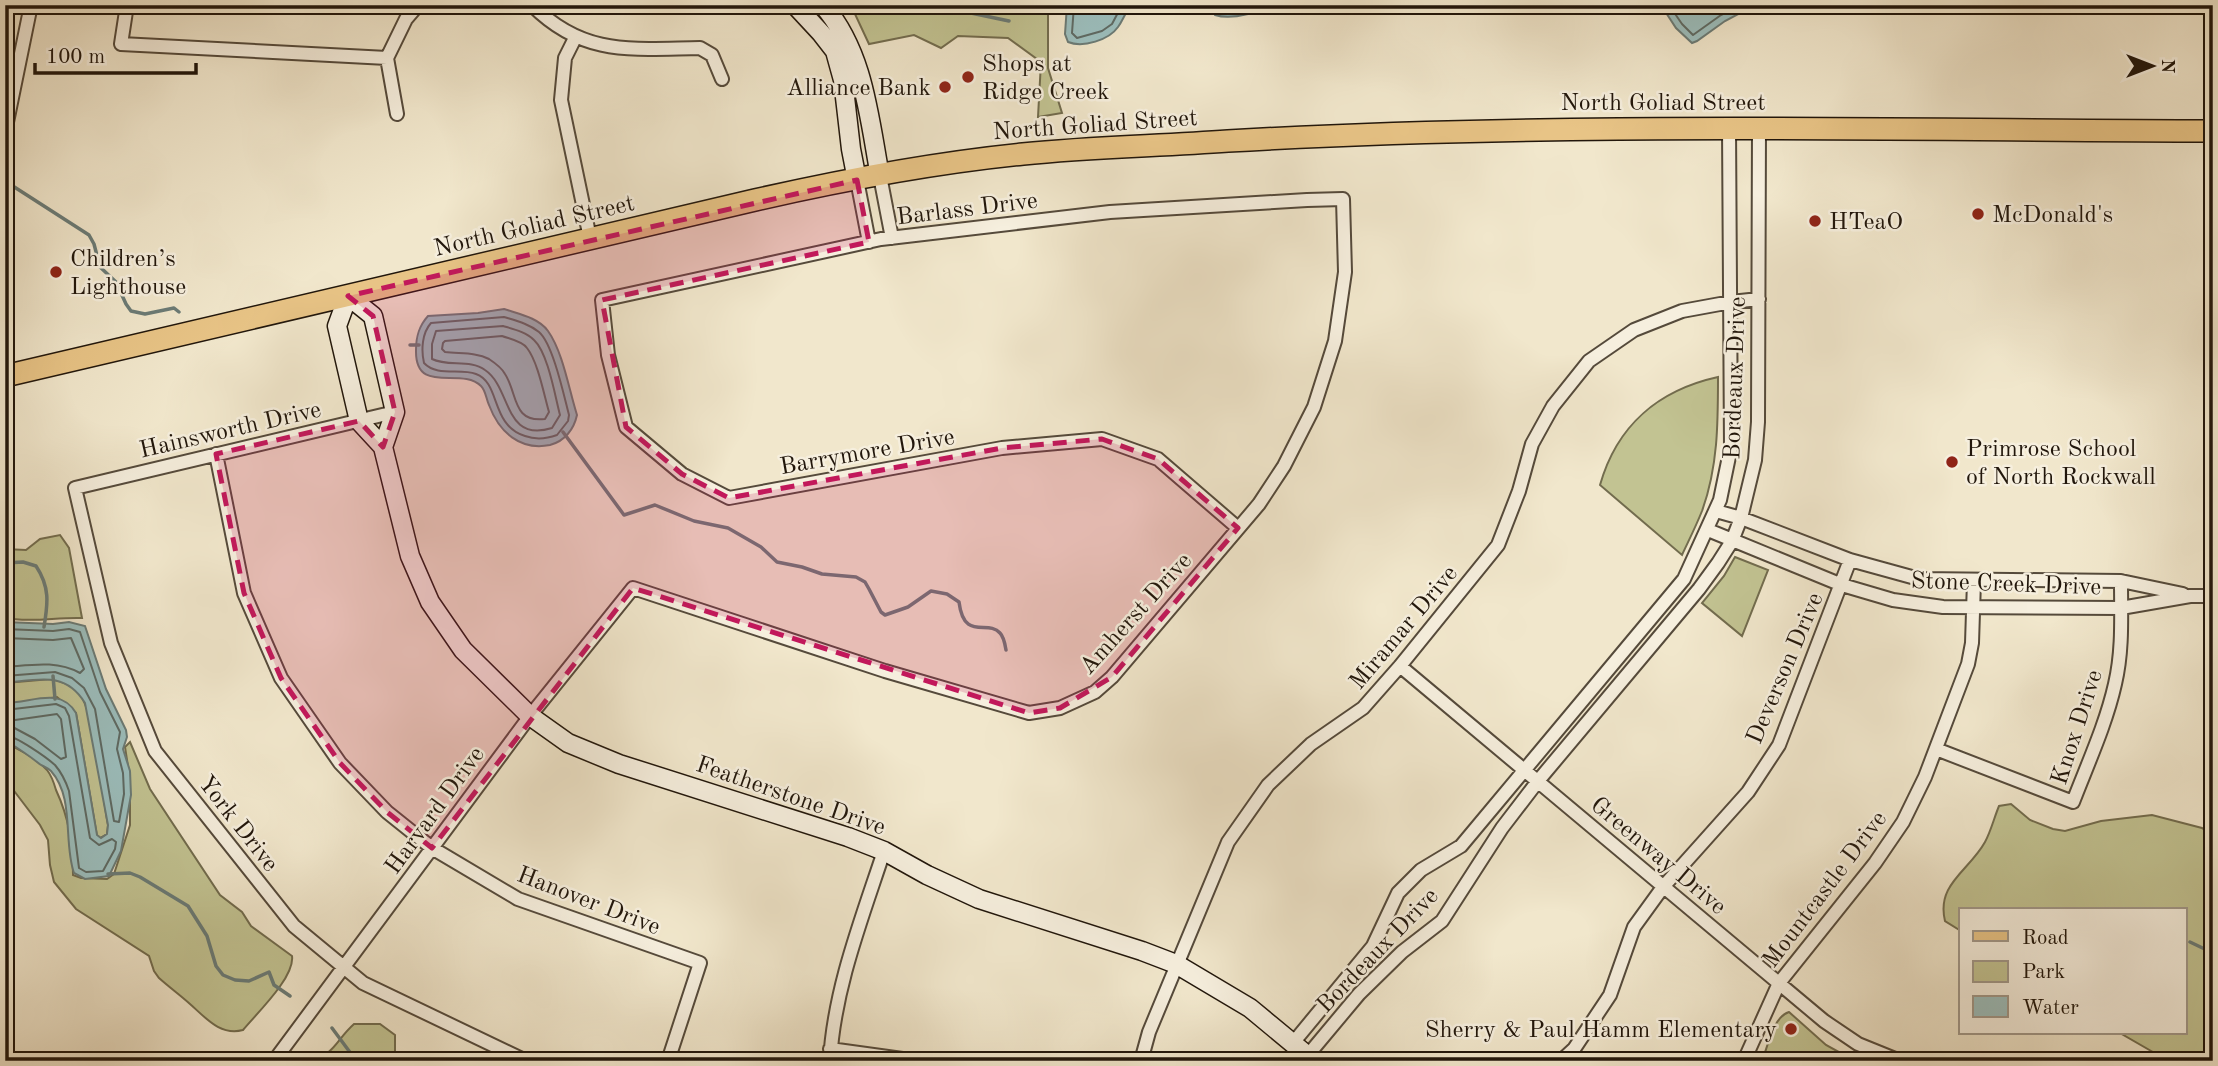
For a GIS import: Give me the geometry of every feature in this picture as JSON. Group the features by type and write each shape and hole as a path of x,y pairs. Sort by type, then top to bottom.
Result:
{"main road":[{"name":"North Goliad Street","path":"5,376 755,200 972,160 1074,149 1454,131 1729,127 2213,131"}],"street":[{"path":"5,132 31,5"},
{"path":"127,5 121,44 387,58"},
{"path":"397,114 387,58 406,19 418,5"},
{"path":"532,5 575,38 614,49 700,48 712,55 722,79"},
{"path":"795,5 835,51 851,77 880,176 892,238"},
{"path":"823,5 836,21 853,54 849,135 869,242"},
{"path":"575,38 565,58 561,100 590,238"},
{"name":"Bordeaux Drive","path":"1293,1043 1373,946 1398,893 1421,870 1461,846 1684,579 1716,511 1731,447 1729,127"},
{"name":"Bordeaux Drive","path":"1311,1058 1359,994 1402,952 1442,921 1502,828 1538,781 1699,589 1732,541 1741,518 1755,460 1759,422 1759,128"},
{"name":"Barlass Drive","path":"602,300 892,238 1110,212 1343,200"},
{"name":"Amherst Drive","path":"633,588 885,671 1029,713 1060,708 1095,692 1112,677 1259,504 1284,466 1314,407 1335,341 1345,272 1343,200"},
{"path":"348,296 373,316 395,412 383,447"},
{"name":"Featherstone Drive","path":"348,296 337,326 359,421 383,447 410,556 430,603 463,650 530,716 568,743 619,764 848,837 884,851 979,900 1177,964 1250,1008 1311,1058"},
{"name":"Miramar Drive","path":"1141,1061 1149,1032 1228,842 1268,785 1311,744 1363,708 1498,545 1519,491 1532,444 1553,406 1589,361 1634,330 1682,311 1759,299"},
{"name":"Barrymore Drive","path":"602,300 608,355 626,427 681,474 729,498 1002,448 1102,439 1158,459 1238,528"},
{"name":"Hainsworth Drive","path":"75,488 395,412"},
{"name":"Hanover Drive","path":"216,454 244,593 281,678 340,763 387,812 432,848 518,899 700,963 668,1061"},
{"name":"York Drive","path":"75,488 111,643 155,751 294,926 363,983 526,1061"},
{"name":"Stone Creek Drive","path":"1716,511 1850,560 1919,579 2121,581 2190,596"},
{"name":"Stone Creek Drive","path":"1707,530 1842,585 1892,600 1943,607 2121,608 2190,596 2213,596"},
{"name":"Deverson Drive","path":"1561,1061 1574,1049 1610,995 1634,927 1663,887 1748,792 1779,745 1850,560"},
{"name":"Mountcastle Drive","path":"1744,1061 1779,983 1882,853 1903,822 1925,778 1968,664 1972,643 1974,581"},
{"name":"Knox Drive","path":"1936,749 2073,802 2107,714 2115,684 2121,651 2121,581"},
{"name":"Harvard Drive","path":"274,1061 530,716 633,588"},
{"path":"1614,662 1628,674"},
{"name":"Greenway Drive","path":"1400,666 1846,1037 1871,1051 1900,1061"},
{"path":"884,851 840,992 830,1055 917,1061"}],"highlighted area":[{"path":"857,180 869,242 602,300 626,427 682,474 729,498 1002,448 1102,439 1158,459 1238,528 1112,677 1060,708 1029,713 633,588 432,848 387,812 340,763 281,678 244,593 216,454 359,421 383,447 395,412 373,316 348,296"}],"green space":[{"path":"847,5 1048,5 1048,68 1062,113 1038,117 1041,62 1008,38 958,36 941,48 914,35 869,44 855,14"},
{"path":"1718,377 1717,428 1711,478 1702,511 1682,555 1600,485 1617,445 1643,413 1677,391"},
{"path":"60,535 69,548 82,618 5,618 5,549 26,550 40,539"},
{"path":"1735,557 1768,570 1742,636 1702,603 1724,576"},
{"path":"51,679 66,683 76,690 85,703 97,755 108,825 107,834 100,838 97,836 76,713 57,697 15,703 5,701 5,683"},
{"path":"130,742 150,789 220,895 242,912 251,926 292,956 288,974 282,984 243,1030 227,1030 214,1024 159,978 149,956 76,909 54,882 48,840 40,825 5,779 5,743 38,762 51,777 67,821 73,875 107,879 114,874 130,825 130,779 125,747"},
{"path":"2011,804 2030,820 2065,831 2101,821 2152,815 2202,828 2213,834 2213,1061 2164,1061 2122,1034 2186,1034 2186,908 1959,908 1959,930 1945,921 1943,908 1949,887 1985,842 1999,806"},
{"name":"Sherry & Paul Hamm Elementary","path":"1789,1012 1826,1045 1855,1061 1762,1061 1775,1026 1783,1015"},
{"path":"354,1024 380,1024 395,1035 395,1061 309,1061 330,1051"}],"water":[{"path":"1067,5 1187,5 1170,9 1130,7 1114,32 1108,36 1088,43 1074,44 1068,42 1065,34"},
{"path":"1211,5 1275,5 1253,13 1222,17 1215,15"},
{"path":"1661,5 1755,5 1692,43 1676,28"},
{"path":"504,309 539,323 548,331 558,349 577,415 568,434 550,445 529,445 512,437 493,415 481,386 462,378 431,376 423,372 418,364 417,336 428,316"},
{"path":"5,622 69,622 85,626 106,689 127,737 123,749 130,771 131,795 121,851 109,876 85,879 74,873 66,807 58,782 49,770 5,740 5,703 54,698 69,705 76,713 97,835 101,838 107,834 108,825 85,703 69,686 59,681 39,679 5,683"}],"waterway":[{"path":"889,5 971,13 1009,21"},
{"path":"5,181 89,235 100,267 116,282 131,311 145,314 174,308 179,312"},
{"path":"410,345 419,345"},
{"path":"563,432 624,515 655,505 694,521 728,528 761,547 777,562 822,574 856,577 865,582 885,615 908,607 931,591 947,594 959,602 962,614 971,626 995,629 1000,633 1006,650"},
{"path":"5,563 23,562 36,566 44,581 47,595 44,627"},
{"path":"53,676 55,699"},
{"path":"108,874 130,873 188,906 207,936 216,966 223,975 235,980 249,981 269,972 274,985 290,996"},
{"path":"2190,942 2213,953"},
{"path":"332,1028 352,1055 353,1061"}],"place":[{"name":"Shops at Ridge Creek","path":"968,77"},
{"name":"Alliance Bank","path":"945,87"},
{"name":"McDonald's","path":"1978,214"},
{"name":"HTeaO","path":"1815,221"},
{"name":"Children’s Lighthouse","path":"56,272"},
{"name":"Primrose School of North Rockwall","path":"1952,462"},
{"name":"Sherry & Paul Hamm Elementary","path":"1791,1029"}]}
